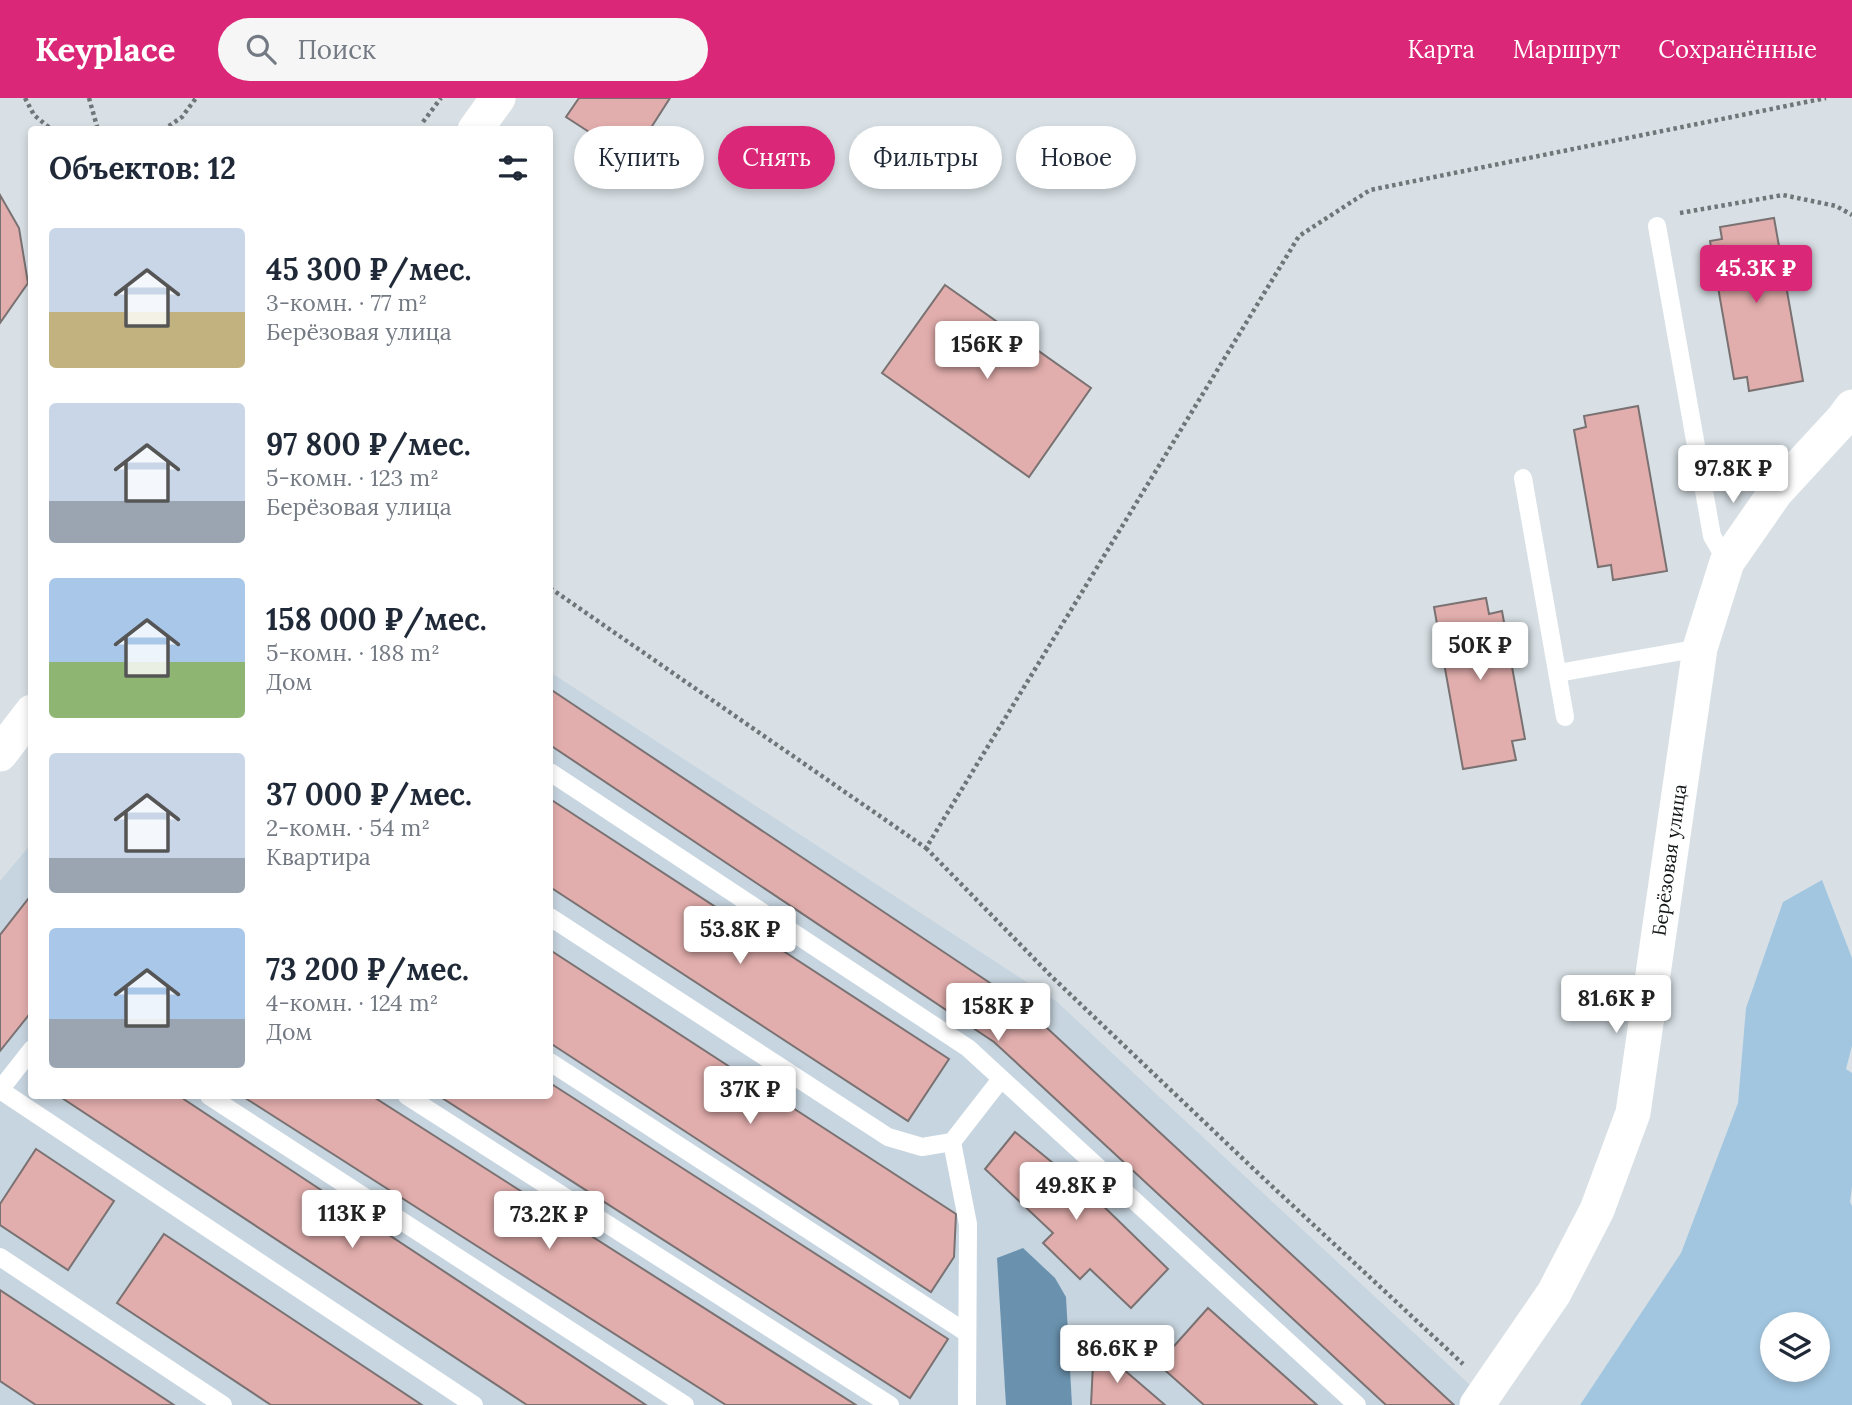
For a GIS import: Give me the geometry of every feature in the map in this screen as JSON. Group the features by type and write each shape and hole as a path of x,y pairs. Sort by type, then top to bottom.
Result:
{"street":[{"path":"478,126 498,98"},
{"name":"Берёзовая улица","path":"1483,1397 1554,1293 1597,1210 1633,1113 1700,648 1727,562 1775,493 1848,419"},
{"path":"0,754 28,717"}],"lane":[{"path":"1657,226 1712,536 1727,562"},
{"path":"1523,478 1565,717"},
{"path":"1558,673 1700,648"},
{"path":"553,774 968,1048 1357,1405"},
{"path":"553,919 888,1138 922,1147 952,1142 1001,1079"},
{"path":"28,1054 0,1090 474,1405"},
{"path":"553,1064 967,1333"},
{"path":"214,1099 685,1405"},
{"path":"412,1099 890,1405"},
{"path":"952,1142 968,1224 967,1405"},
{"path":"0,1257 223,1405"}],"path":[{"path":"25,98 34,115 47,126"},
{"path":"89,98 97,126"},
{"path":"169,126 182,117 196,98"},
{"path":"422,122 441,98"},
{"path":"926,848 1300,236 1370,190 1826,98"},
{"path":"1657,226 1678,214 1783,195 1836,206 1852,215"},
{"path":"553,590 926,848 1061,985 1261,1176 1483,1397"}],"shaded area":[{"path":"553,674 1056,1001 1481,1395 1495,1405 0,1405 0,881 28,848 28,1099 553,1099"},
{"path":"1822,880 1852,958 1852,1046 1846,1069 1852,1073 1852,1405 1580,1405 1681,1253 1738,1103 1746,1008 1783,902"},
{"path":"1023,1248 1055,1278 1066,1297 1072,1405 1006,1405 997,1258"}],"building":[{"path":"579,98 670,98 652,126 580,126 566,117"},
{"path":"0,195 19,228 28,283 0,323"},
{"path":"1774,218 1803,381 1749,391 1747,377 1734,379 1710,241 1722,239 1720,227"},
{"path":"945,285 1091,388 1029,477 882,373"},
{"path":"1638,406 1667,571 1613,580 1611,565 1598,567 1574,430 1586,427 1584,416"},
{"path":"1486,598 1489,614 1502,611 1525,739 1512,741 1516,760 1463,769 1434,607"},
{"path":"553,691 1020,1003 1454,1405 1386,1405 994,1042 553,747"},
{"path":"553,801 949,1059 908,1121 553,889"},
{"path":"28,899 28,1016 0,1051 0,935"},
{"path":"553,952 956,1214 954,1257 931,1292 553,1045"},
{"path":"553,1085 948,1339 910,1398 444,1099 553,1099"},
{"path":"64,1099 184,1099 646,1405 527,1405"},
{"path":"247,1099 377,1099 856,1405 726,1405"},
{"path":"1015,1132 1092,1195 1168,1269 1131,1308 1090,1269 1080,1279 1043,1243 1053,1233 985,1169"},
{"path":"36,1149 114,1201 68,1270 0,1225 0,1204"},
{"path":"164,1234 422,1405 271,1405 117,1303"},
{"path":"0,1290 174,1405 36,1405 0,1381"},
{"path":"1208,1308 1317,1405 1204,1405 1158,1364"},
{"path":"1094,1344 1165,1405 1091,1405"}]}
